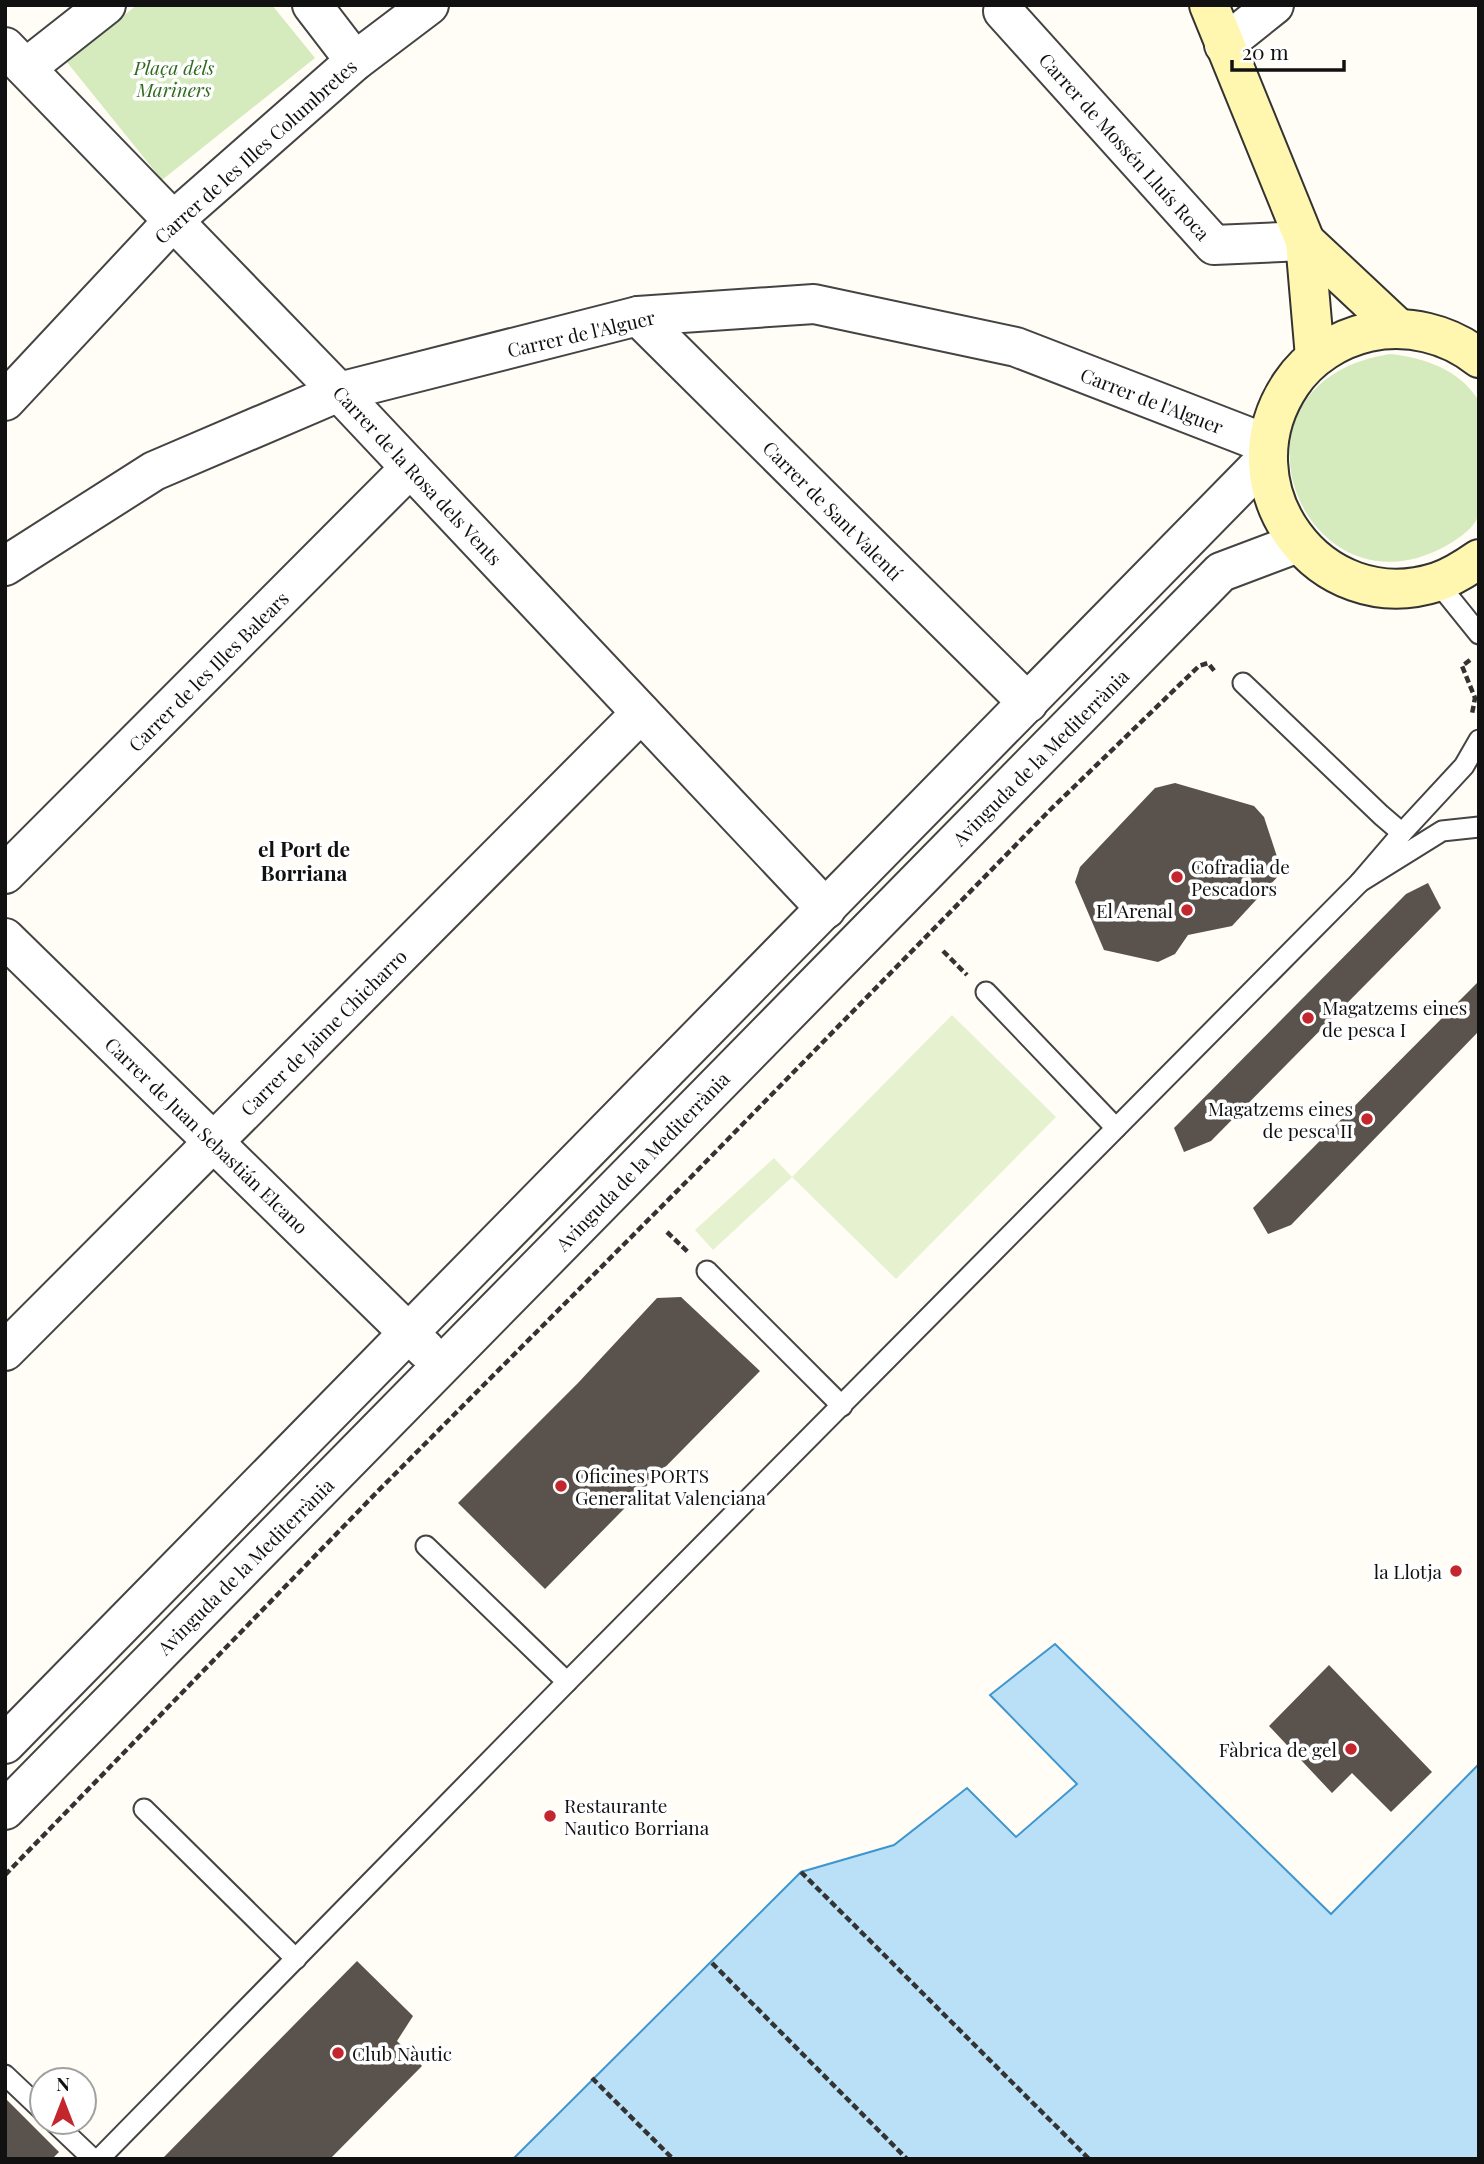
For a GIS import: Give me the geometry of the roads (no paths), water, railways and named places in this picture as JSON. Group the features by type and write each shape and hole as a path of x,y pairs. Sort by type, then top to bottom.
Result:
{"street":[{"path":"16,57 106,5"},
{"path":"312,5 355,61"},
{"name":"Carrer de les Illes Columbretes","path":"5,401 174,220 355,61 429,5"},
{"path":"1209,5 1305,241 1315,357"},
{"path":"1224,45 1274,5"},
{"name":"Carrer de Mossén Lluís Roca","path":"1000,14 1214,245 1305,241"},
{"name":"Carrer de la Rosa dels Vents","path":"16,57 339,392 825,909"},
{"path":"1305,241 1399,329"},
{"name":"Carrer de l'Alguer","path":"5,566 154,471 339,392 638,316 814,304 1016,347 1267,452"},
{"name":"Carrer de Sant Valentí","path":"638,316 1028,703"},
{"path":"1479,358 1447,338 1424,332 1399,329 1355,335 1315,357 1297,375 1283,396 1273,419 1267,452 1269,482 1285,525 1298,543 1327,568 1362,583 1399,588 1437,582 1479,559"},
{"path":"5,1744 1028,703 1267,452"},
{"name":"Carrer de les Illes Balears","path":"5,874 410,468"},
{"name":"Avinguda de la Mediterrània","path":"5,1810 1221,572 1298,543"},
{"name":"Carrer de Jaime Chicharro","path":"5,1351 641,713"},
{"name":"Carrer de Juan Sebastián Elcano","path":"5,938 442,1365"}],"lane":[{"path":"1437,582 1479,634"},
{"path":"1233,681 1402,833"},
{"path":"99,2159 1360,881 1402,833 1471,767 1479,740"},
{"path":"1360,881 1442,831 1479,827"},
{"path":"986,992 1116,1128"},
{"path":"707,1271 842,1406"},
{"path":"426,1546 567,1682"},
{"path":"144,1809 296,1959"},
{"path":"5,2075 28,2097"},
{"path":"69,2136 93,2159"}],"water":[{"path":"1055,1644 1331,1914 1479,1764 1479,2159 513,2159 801,1872 894,1845 967,1788 1016,1837 1077,1784 990,1695"}],"place":[{"name":"Cofradia de Pescadors","path":"1177,877"},
{"name":"El Arenal","path":"1187,910"},
{"name":"Magatzems eines de pesca I","path":"1308,1018"},
{"name":"Magatzems eines de pesca II","path":"1367,1119"},
{"name":"Oficines PORTS Generalitat Valenciana","path":"561,1486"},
{"name":"la Llotja","path":"1456,1571"},
{"name":"Fàbrica de gel","path":"1351,1749"},
{"name":"Restaurante Nautico Borriana","path":"550,1816"},
{"name":"Club Nàutic","path":"338,2053"}],"district":[{"name":"el Port de Borriana","path":"304,860"}],"park label":[{"name":"Plaça dels Mariners","path":"174,78"}]}
